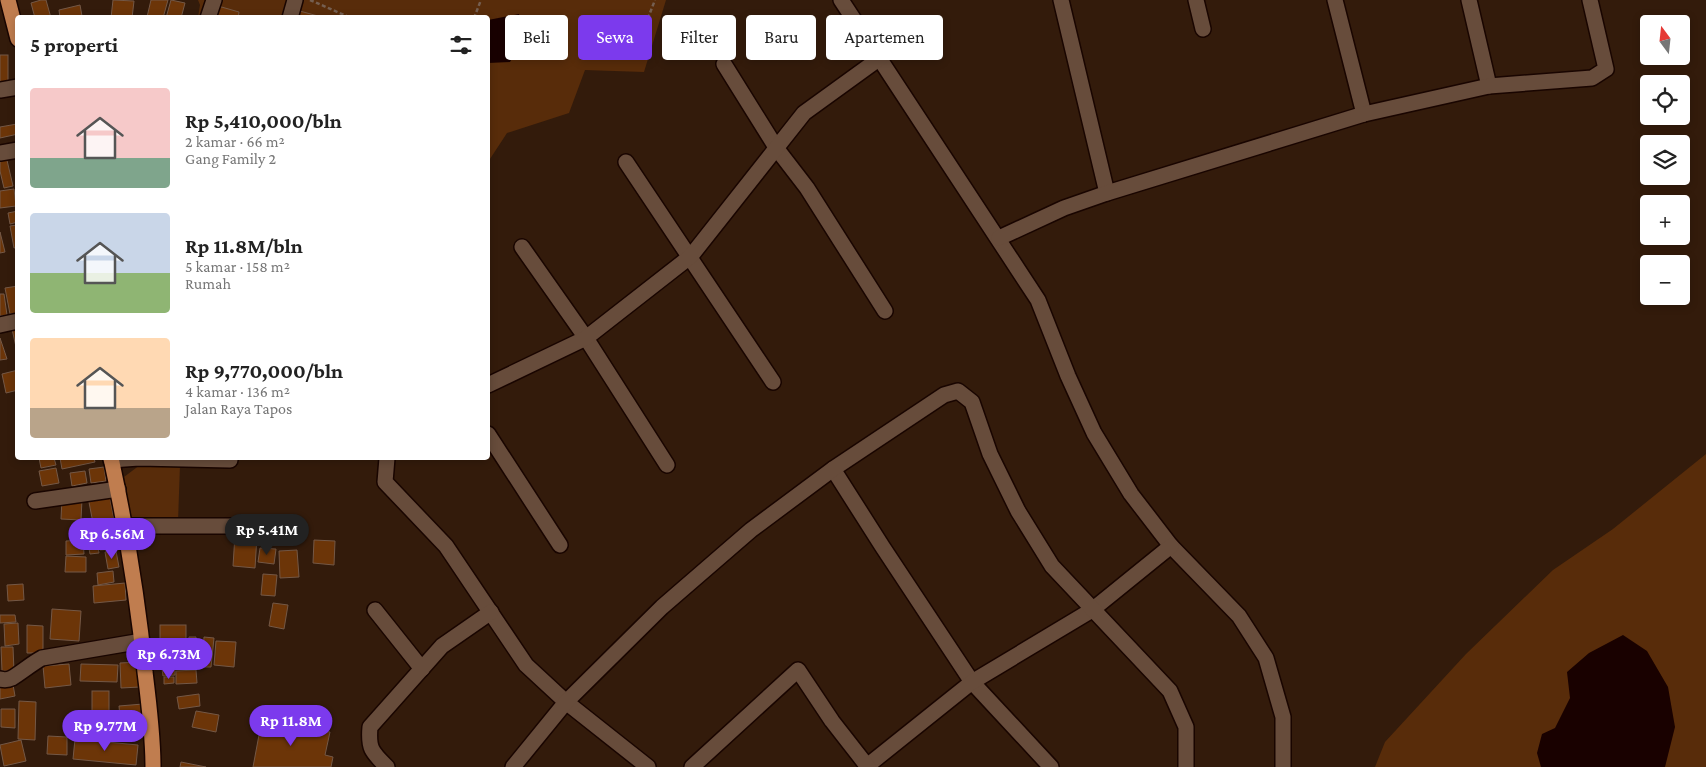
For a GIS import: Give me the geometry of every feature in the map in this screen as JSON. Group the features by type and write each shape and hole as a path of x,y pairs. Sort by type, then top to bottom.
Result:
{"main road":[{"path":"8,0 15,27"},
{"path":"111,460 125,526 142,640 152,738 153,767"}],"street":[{"path":"209,15 214,0"},
{"path":"291,15 295,0"},
{"path":"841,0 851,15"},
{"path":"1061,0 1107,193"},
{"path":"1196,0 1203,29"},
{"path":"1335,0 1364,114"},
{"path":"1469,0 1489,86"},
{"path":"999,238 1064,208 1107,193 1364,114 1489,86 1592,78 1606,69 1590,0"},
{"path":"490,384 586,338 690,256 804,112 877,60"},
{"path":"881,60 1038,300 1068,376 1094,433 1131,494 1171,546 1239,616 1266,658 1284,717 1283,767"},
{"path":"724,64 777,148 807,188 885,311"},
{"path":"0,90 15,88"},
{"path":"0,153 15,150"},
{"path":"626,162 773,382"},
{"path":"522,247 586,338 667,465"},
{"path":"0,326 15,322"},
{"path":"513,767 566,702 662,607 751,530 834,469 944,395 958,391 972,402 990,454 1018,511 1052,566 1170,691 1186,726 1186,767"},
{"path":"490,437 560,545"},
{"path":"387,460 385,482 446,546 526,664 566,702 648,767"},
{"path":"834,469 882,546 972,682 1051,767"},
{"path":"35,501 118,489"},
{"path":"125,526 245,526"},
{"path":"692,767 798,670 832,721 867,766 972,682 1092,610 1171,546"},
{"path":"375,610 422,669"},
{"path":"388,767 373,753 368,742 370,727 442,646 491,612"},
{"path":"0,679 12,677 42,658 142,640"}],"path":[{"path":"310,0 345,15"},
{"path":"475,15 481,0"},
{"path":"649,15 655,0"}],"shaded area":[{"path":"198,0 666,0 652,46 652,15 578,15 578,60 648,60 644,72 585,70 569,113 507,133 490,159 490,15 198,15 200,5"},
{"path":"505,17 505,60 511,60 510,62 490,63 490,20"},
{"path":"1706,454 1706,767 1375,767 1385,742 1466,654 1553,570 1613,529"},
{"path":"140,465 180,465 178,522 132,521 124,477"},
{"path":"1623,635 1647,651 1668,687 1675,727 1665,767 1541,767 1537,753 1542,734 1555,728 1570,698 1567,672 1589,653"}],"building":[{"path":"46,0 50,15 34,15 31,3"},
{"path":"113,0 134,1 132,15 111,15"},
{"path":"151,0 168,0 164,15 147,15"},
{"path":"171,0 185,3 182,15 167,15"},
{"path":"80,5 82,15 60,15 59,10"},
{"path":"218,6 239,12 238,15 216,15"},
{"path":"296,10 314,15 295,15"},
{"path":"0,55 8,55 8,85 0,85"},
{"path":"15,124 15,135 0,138 0,127"},
{"path":"6,156 13,186 4,188 0,171 0,157"},
{"path":"14,189 15,206 0,208 0,191"},
{"path":"15,212 15,223 10,224 8,213"},
{"path":"15,225 14,248 10,226"},
{"path":"0,232 5,252 0,253"},
{"path":"15,286 15,313 10,314 5,288"},
{"path":"0,294 4,294 7,315 0,316"},
{"path":"15,328 15,342 12,329"},
{"path":"0,338 7,359 0,360"},
{"path":"15,371 15,391 6,393 2,374"},
{"path":"39,460 55,460 56,465 41,468"},
{"path":"60,460 94,460 95,462 62,469"},
{"path":"104,467 106,481 91,483 89,469"},
{"path":"56,468 59,483 42,486 39,471"},
{"path":"85,471 87,483 72,486 70,473"},
{"path":"109,493 114,519 93,523 88,497"},
{"path":"62,499 82,499 81,520 61,519"},
{"path":"119,521 120,534 93,538 91,524"},
{"path":"235,535 257,536 255,568 233,566"},
{"path":"117,537 118,549 100,550 99,539"},
{"path":"83,540 84,554 66,555 66,541"},
{"path":"314,540 335,541 334,565 313,563"},
{"path":"97,542 99,553 90,554 88,543"},
{"path":"260,548 276,549 274,564 258,562"},
{"path":"297,550 299,577 280,578 279,551"},
{"path":"116,551 119,567 108,569 105,552"},
{"path":"66,556 86,557 86,572 65,572"},
{"path":"113,571 114,582 98,585 97,573"},
{"path":"263,574 277,575 275,596 261,595"},
{"path":"125,583 126,600 94,603 93,586"},
{"path":"23,584 24,600 8,601 7,585"},
{"path":"273,603 288,605 284,629 269,626"},
{"path":"52,609 81,611 79,641 50,639"},
{"path":"0,615 15,615 16,622 0,623"},
{"path":"18,623 19,644 5,646 4,624"},
{"path":"27,625 43,626 43,653 27,653"},
{"path":"160,625 186,625 186,641 160,641"},
{"path":"189,637 196,637 196,653 188,653"},
{"path":"204,637 214,638 211,667 202,667"},
{"path":"160,641 186,641 186,652 160,652"},
{"path":"216,641 236,642 234,667 214,665"},
{"path":"1,647 13,647 14,671 2,671"},
{"path":"177,655 198,656 198,668 176,667"},
{"path":"173,656 174,666 161,666 161,657"},
{"path":"139,662 140,687 121,688 120,663"},
{"path":"69,664 71,685 45,688 43,666"},
{"path":"81,664 118,665 117,682 80,681"},
{"path":"175,668 175,675 163,676 162,669"},
{"path":"196,670 197,683 176,684 176,671"},
{"path":"164,677 174,677 174,683 164,684"},
{"path":"12,679 15,696 0,699 0,681"},
{"path":"92,691 109,691 109,712 92,712"},
{"path":"199,694 200,706 179,709 177,697"},
{"path":"19,701 36,702 35,740 18,739"},
{"path":"143,704 145,727 121,729 119,706"},
{"path":"1,709 15,709 15,728 1,727"},
{"path":"196,711 219,715 216,732 192,727"},
{"path":"262,719 330,732 325,755 333,757 331,767 253,767"},
{"path":"48,736 67,737 67,755 47,754"},
{"path":"75,739 138,745 136,765 73,759"},
{"path":"21,740 26,761 4,766 0,745"},
{"path":"181,762 206,767 180,767"}]}
